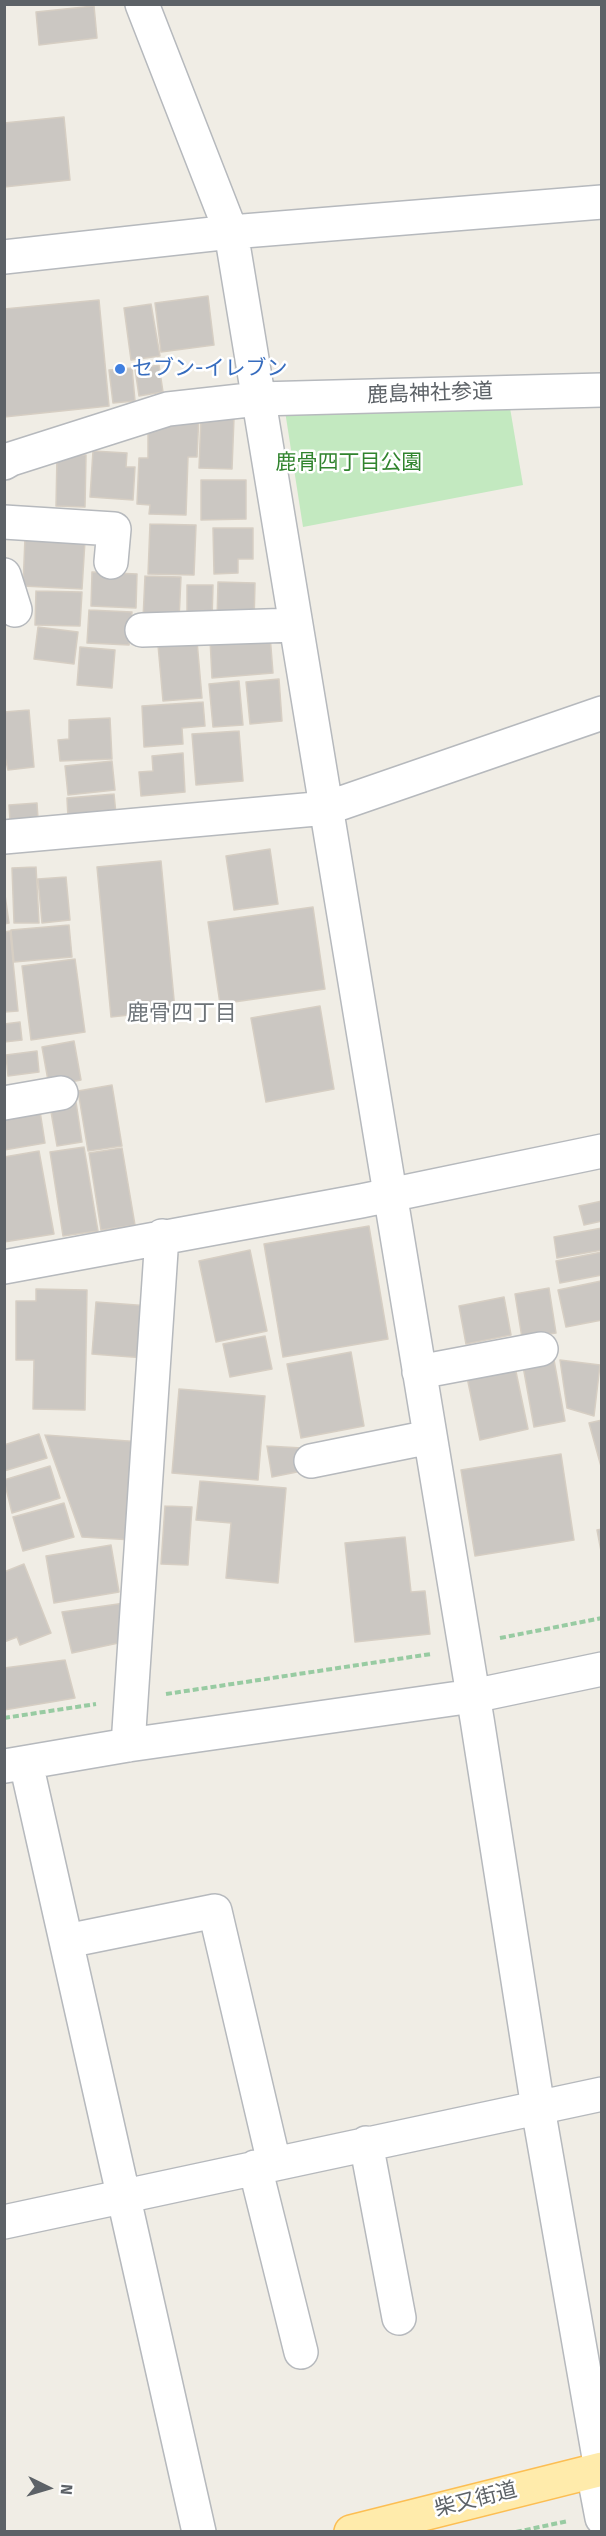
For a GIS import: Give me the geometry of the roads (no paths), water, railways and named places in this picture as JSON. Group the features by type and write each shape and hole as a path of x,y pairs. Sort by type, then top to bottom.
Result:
{"main road":[{"name":"柴又街道","path":"351,2532 598,2470"}],"street":[{"path":"142,4 231,232 473,1696 598,2470 601,2516"},
{"path":"4,257 231,232 602,202"},
{"name":"鹿島神社参道","path":"4,463 168,409 258,399 602,390"},
{"path":"4,522 114,529 111,562"},
{"path":"4,574 15,610"},
{"path":"142,630 296,625"},
{"path":"4,837 327,808 602,713"},
{"path":"4,1102 61,1094"},
{"path":"4,1267 391,1195 602,1151"},
{"path":"128,1745 162,1236"},
{"path":"419,1372 541,1349"},
{"path":"311,1461 430,1437"},
{"path":"199,2532 67,1941 15,1765 128,1745 473,1696 602,1669"},
{"path":"67,1941 215,1911 302,2352"},
{"path":"4,2222 602,2094"},
{"path":"366,2143 399,2318"}],"place":[{"name":"セブン-イレブン","path":"120,369"}],"district":[{"name":"鹿骨四丁目","path":"182,1014"}],"park label":[{"name":"鹿骨四丁目公園","path":"349,463"}]}
